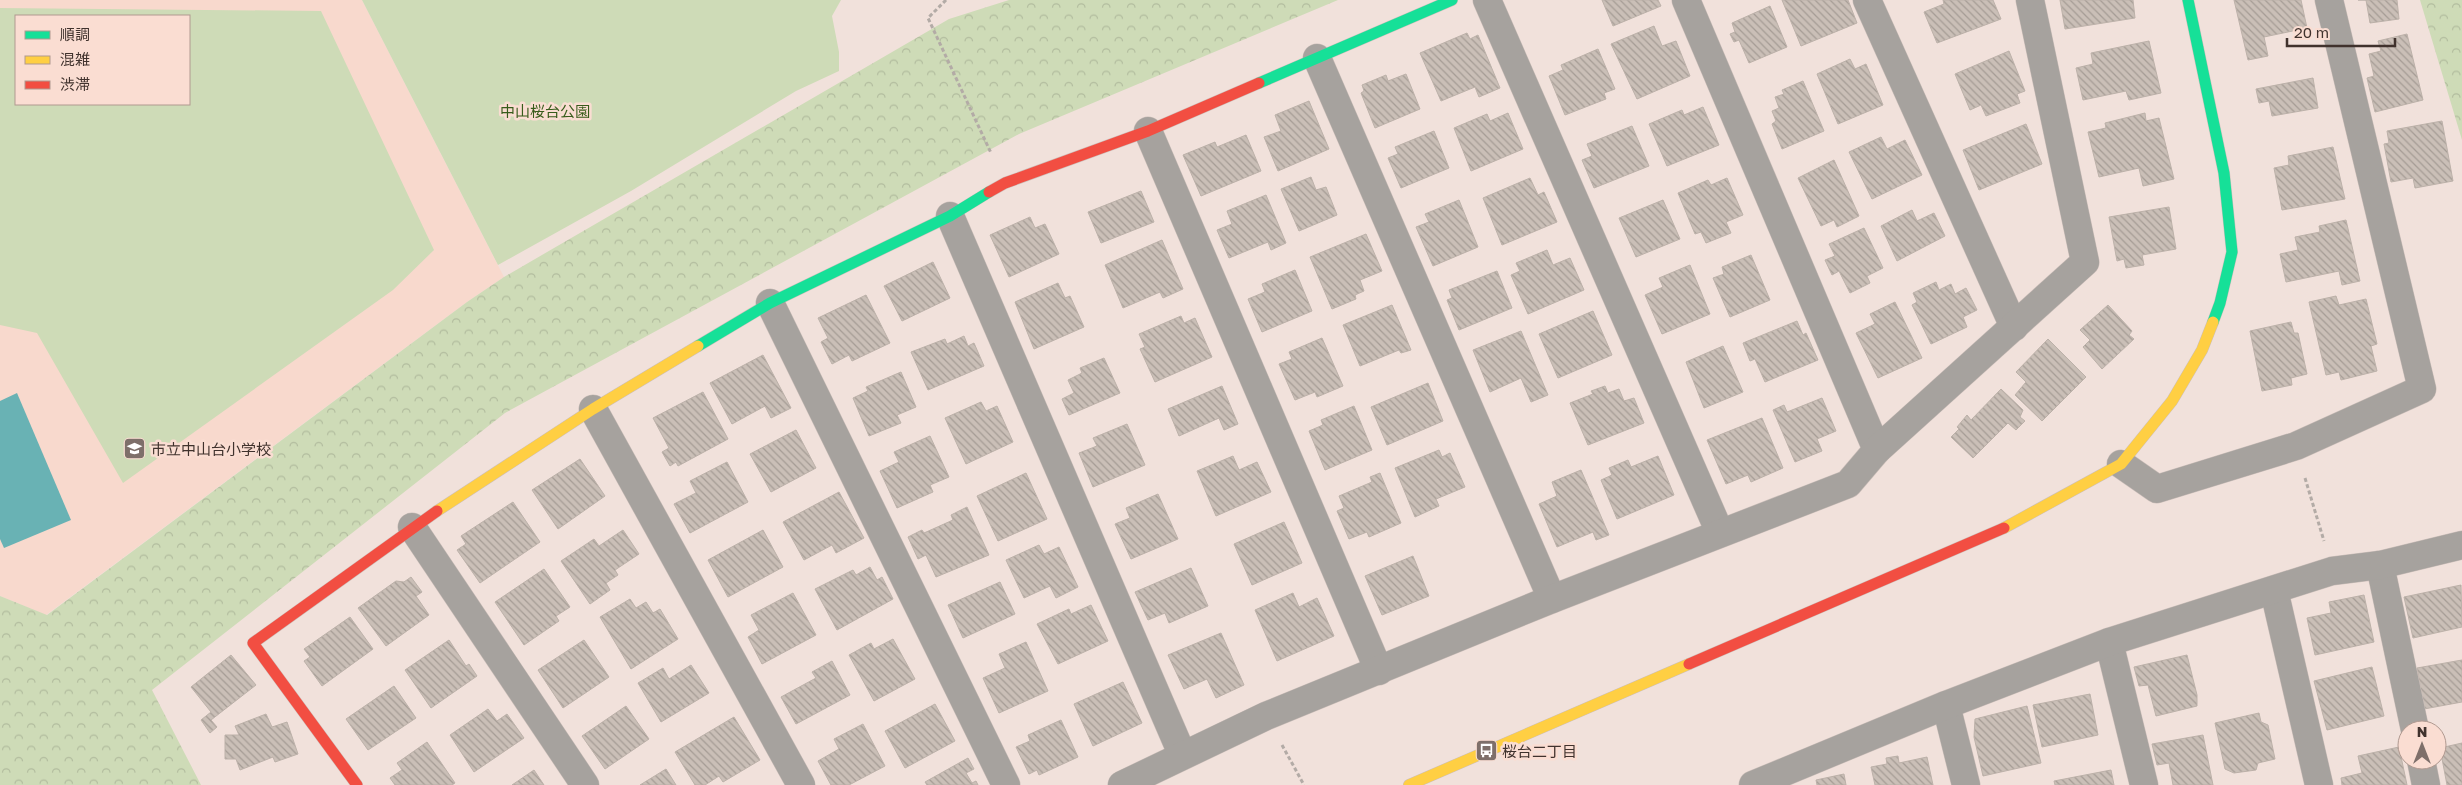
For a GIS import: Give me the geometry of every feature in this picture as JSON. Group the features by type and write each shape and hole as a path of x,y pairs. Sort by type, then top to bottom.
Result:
{"street":[{"path":"357,785 253,643 412,527 594,409 770,303 950,216 1005,183 1148,131 1452,0"},
{"path":"1487,0 1720,533"},
{"path":"1686,0 1877,450"},
{"path":"1866,0 2014,327"},
{"path":"1122,785 1182,754 1266,716 1379,672 1552,599 1848,484 1877,450 2085,262 2030,0"},
{"path":"1409,785 1994,533 2121,464 2172,401 2202,350 2220,303 2232,252 2224,173 2188,0"},
{"path":"2121,464 2157,489 2296,446 2422,389 2329,0"},
{"path":"1317,58 1552,599"},
{"path":"1148,131 1379,672"},
{"path":"950,216 1182,754"},
{"path":"770,303 1006,785"},
{"path":"594,409 801,785"},
{"path":"412,527 585,785"},
{"path":"1769,782 1946,705 2109,642 2332,571 2380,565 2462,545"},
{"path":"2380,565 2413,720"},
{"path":"2274,590 2319,785"},
{"path":"2109,642 2144,785"},
{"path":"1946,705 1966,785"},
{"path":"2423,770 2426,785"}],"path":[{"path":"946,0 928,18 1005,183"},
{"path":"2296,446 2332,571"},
{"path":"1266,716 1304,785"}],"shaded area":[{"name":"市立中山台小学校","path":"0,0 362,0 504,277 467,302 46,615 0,596"}],"green space":[{"name":"中山桜台公園","path":"362,0 841,0 832,16 839,52 839,71 796,91 631,191 498,265"},
{"path":"1009,0 1338,0 1019,134 505,413 152,690 201,785 0,785 0,596 47,615 467,302 504,277 949,19"},
{"path":"2420,0 2462,0 2462,140"},
{"name":"市立中山台小学校","path":"0,8 321,11 434,250 393,290 123,483 37,333 0,325"}],"water":[{"path":"17,393 71,520 4,548 0,539 0,401"}],"building":[{"path":"1602,0 1658,0 1661,6 1613,26"},
{"path":"1782,0 1848,0 1857,23 1801,46"},
{"path":"1943,0 1993,0 2001,19 1937,43 1924,12 1944,4"},
{"path":"2060,0 2133,0 2135,18 2065,29"},
{"path":"2234,0 2301,0 2307,28 2264,37 2268,56 2248,60"},
{"path":"2366,0 2397,0 2399,19 2370,23"},
{"path":"1770,6 1787,47 1749,63 1739,40 1734,42 1730,34 1735,32 1732,23"},
{"path":"1654,26 1662,46 1676,41 1690,76 1637,99 1611,44"},
{"path":"1467,33 1470,39 1478,35 1500,88 1479,97 1475,87 1441,101 1420,53"},
{"path":"2407,34 2423,100 2375,112 2367,78 2374,76 2369,54 2381,51 2378,41"},
{"path":"2149,41 2161,93 2129,100 2126,91 2083,100 2076,68 2093,64 2091,53"},
{"path":"1598,49 1615,89 1604,93 1606,99 1565,115 1549,76 1563,70 1561,65"},
{"path":"2009,51 2025,91 2017,94 2020,103 1986,116 1981,105 1970,110 1955,74"},
{"path":"1850,59 1855,69 1866,64 1883,105 1838,124 1817,74"},
{"path":"1406,74 1420,109 1375,128 1361,93 1364,91 1362,85 1386,75 1388,81"},
{"path":"2313,78 2318,108 2272,116 2269,101 2259,103 2256,89"},
{"path":"1803,81 1824,131 1782,149 1772,124 1776,121 1772,111 1779,108 1775,97 1784,94 1782,90"},
{"path":"1309,101 1329,149 1278,171 1264,137 1281,131 1275,115"},
{"path":"1703,107 1719,145 1667,166 1649,124 1682,110 1684,115"},
{"path":"1508,113 1523,149 1471,171 1454,128 1487,114 1490,121"},
{"path":"2145,113 2146,121 2159,118 2174,179 2143,186 2139,168 2099,177 2088,132 2106,128 2105,123"},
{"path":"2442,121 2453,181 2415,188 2413,178 2391,182 2384,144 2389,143 2387,131"},
{"path":"2026,124 2042,164 1979,190 1963,150"},
{"path":"1632,126 1649,166 1594,188 1582,160 1592,156 1587,144"},
{"path":"1434,131 1449,168 1401,188 1388,158 1398,154 1395,147"},
{"path":"1246,135 1261,171 1201,196 1183,155 1215,142 1217,147"},
{"path":"1881,137 1887,149 1905,140 1922,175 1872,199 1849,152"},
{"path":"2333,147 2345,199 2282,210 2274,168 2289,165 2288,156"},
{"path":"1834,160 1859,216 1837,227 1834,220 1821,226 1798,178"},
{"path":"1311,177 1316,190 1326,187 1337,215 1299,231 1281,189"},
{"path":"1530,178 1538,195 1544,192 1557,222 1502,245 1483,198"},
{"path":"1727,178 1743,215 1726,222 1731,233 1706,243 1701,232 1695,234 1678,193 1708,180 1711,185"},
{"path":"1141,191 1154,222 1101,243 1088,212"},
{"path":"1266,195 1286,243 1271,250 1268,242 1229,258 1217,230 1232,224 1227,211"},
{"path":"1459,200 1478,247 1433,266 1416,227 1429,222 1425,214"},
{"path":"1663,200 1680,239 1636,257 1619,218"},
{"path":"2169,207 2176,249 2142,255 2144,265 2126,268 2124,259 2117,261 2109,217"},
{"path":"1912,210 1917,221 1934,213 1945,236 1897,261 1881,226"},
{"path":"1030,217 1035,228 1045,224 1059,254 1009,277 990,235"},
{"path":"2346,220 2360,281 2342,285 2339,271 2286,282 2280,254 2298,250 2295,237 2320,232 2319,226"},
{"path":"1864,228 1883,268 1867,276 1870,283 1850,293 1839,271 1832,275 1825,260 1835,256 1829,244"},
{"path":"1366,234 1382,271 1360,280 1364,291 1355,295 1356,299 1332,309 1310,257"},
{"path":"1162,240 1183,289 1163,298 1160,292 1123,308 1105,265"},
{"path":"1547,250 1553,265 1570,258 1584,290 1528,314 1511,275 1520,271 1516,263"},
{"path":"1751,255 1770,300 1730,317 1713,278 1724,274 1722,267"},
{"path":"933,262 950,298 902,321 884,286"},
{"path":"1690,265 1710,314 1662,334 1645,295 1663,287 1659,278"},
{"path":"1295,270 1312,311 1262,332 1248,299 1265,292 1262,284"},
{"path":"1497,271 1512,308 1459,330 1447,300 1452,298 1449,290"},
{"path":"1936,282 1939,290 1951,284 1955,294 1966,288 1977,310 1963,317 1967,327 1931,344 1912,305 1917,302 1913,293"},
{"path":"1058,283 1065,298 1070,296 1084,327 1034,349 1015,302"},
{"path":"866,295 890,343 852,361 849,355 832,364 821,342 828,338 818,318"},
{"path":"2336,296 2339,305 2366,299 2377,344 2371,346 2377,371 2341,380 2339,372 2326,375 2309,302"},
{"path":"1895,302 1922,358 1878,378 1856,333 1875,324 1870,314"},
{"path":"1392,305 1411,350 1401,353 1399,350 1360,366 1343,325"},
{"path":"2108,305 2132,331 2129,335 2134,339 2102,369 2083,347 2090,340 2080,330"},
{"path":"1593,311 1612,355 1558,378 1539,334"},
{"path":"1181,316 1184,323 1195,318 1212,357 1155,382 1140,349 1145,347 1139,334"},
{"path":"1797,321 1803,335 1806,333 1818,360 1765,382 1755,359 1750,361 1743,343"},
{"path":"2291,322 2294,333 2298,333 2307,374 2291,378 2292,385 2262,391 2250,331"},
{"path":"1521,331 1548,395 1531,402 1521,378 1490,392 1473,350"},
{"path":"964,336 968,346 974,343 984,366 928,390 911,352 945,339 947,344"},
{"path":"1322,338 1343,386 1317,397 1315,392 1295,400 1279,364 1292,359 1289,352"},
{"path":"2048,339 2086,377 2042,421 2015,395 2026,382 2016,372"},
{"path":"1723,346 1743,392 1704,408 1686,362"},
{"path":"763,355 791,408 771,418 765,406 732,424 710,383"},
{"path":"1104,358 1120,393 1069,415 1062,399 1074,393 1068,380 1082,373 1080,368"},
{"path":"901,372 916,407 897,415 901,423 869,436 853,398 868,391 866,387"},
{"path":"1428,383 1443,421 1387,445 1371,407"},
{"path":"1222,386 1238,424 1224,430 1219,418 1179,436 1168,409"},
{"path":"1605,386 1608,393 1619,389 1624,401 1634,398 1644,423 1588,445 1570,403 1593,394 1591,391"},
{"path":"2001,389 2023,410 2020,417 2025,421 2016,430 2008,423 1973,458 1951,437 1959,429 1957,427 1967,415 1971,420"},
{"path":"703,392 728,439 678,466 676,462 670,466 662,452 669,448 653,418"},
{"path":"1822,398 1836,431 1817,439 1822,451 1795,462 1773,410 1784,405 1787,412"},
{"path":"981,402 986,411 997,406 1013,442 966,464 945,418"},
{"path":"1354,406 1372,450 1325,470 1309,431 1323,425 1321,420"},
{"path":"1762,418 1783,468 1751,482 1748,475 1726,484 1707,440"},
{"path":"1127,424 1145,465 1093,487 1079,453 1097,446 1093,438"},
{"path":"796,430 816,468 771,492 750,454"},
{"path":"930,436 949,477 930,485 933,492 897,508 880,471 899,462 894,452"},
{"path":"1439,450 1442,457 1450,453 1465,487 1436,499 1439,506 1415,517 1395,468"},
{"path":"1233,456 1239,470 1257,462 1271,492 1216,516 1197,471"},
{"path":"1658,456 1674,495 1617,519 1601,480 1612,475 1609,468 1628,460 1631,467"},
{"path":"580,459 605,496 558,529 532,490"},
{"path":"727,462 748,502 690,533 674,504 696,493 690,481"},
{"path":"1581,470 1609,535 1596,540 1593,532 1557,547 1539,504 1557,496 1552,482"},
{"path":"1026,473 1047,519 998,541 977,496"},
{"path":"1380,473 1401,523 1369,537 1367,532 1349,539 1337,511 1344,508 1339,496 1372,482 1370,477"},
{"path":"839,492 864,538 836,553 832,545 804,560 783,522"},
{"path":"1158,494 1178,539 1131,559 1115,524 1130,518 1126,508"},
{"path":"513,502 540,542 480,583 457,550 466,544 461,536"},
{"path":"967,507 989,555 936,577 926,555 918,559 908,537 922,530 924,533 953,520 951,515"},
{"path":"1284,522 1302,563 1252,585 1234,544"},
{"path":"623,530 639,554 615,570 618,575 606,583 610,590 590,604 561,561 594,539 599,546"},
{"path":"763,530 783,567 728,597 708,560"},
{"path":"1039,545 1044,554 1059,547 1078,587 1056,598 1050,586 1024,598 1006,560"},
{"path":"1413,556 1429,596 1382,615 1365,576"},
{"path":"870,567 877,580 882,577 893,599 837,630 815,589 853,570 856,575"},
{"path":"1191,568 1208,606 1169,623 1165,613 1148,620 1135,592"},
{"path":"544,569 570,607 556,616 559,621 524,645 495,602"},
{"path":"411,577 422,592 416,596 429,615 386,646 358,608 396,581 404,582"},
{"path":"1000,582 1015,614 963,638 948,605"},
{"path":"2461,585 2462,627 2413,638 2404,597"},
{"path":"793,593 816,635 762,664 748,637 759,630 751,615"},
{"path":"1293,593 1299,607 1317,598 1334,636 1277,661 1255,610"},
{"path":"2364,595 2374,642 2315,655 2307,618 2331,613 2329,602"},
{"path":"630,599 636,608 646,602 653,613 660,609 678,639 631,669 600,617"},
{"path":"1091,605 1108,641 1058,664 1037,624 1069,609 1071,614"},
{"path":"350,617 373,649 322,686 304,661 310,657 304,649"},
{"path":"1221,633 1244,685 1216,698 1207,679 1184,689 1168,655"},
{"path":"893,639 915,679 874,701 849,655 871,643 874,649"},
{"path":"449,640 466,666 469,664 477,676 431,708 405,670"},
{"path":"584,640 609,677 563,708 538,670"},
{"path":"1026,642 1048,691 999,713 983,678 1005,668 999,654"},
{"path":"231,655 256,685 211,720 217,727 210,733 201,720 211,712 191,687"},
{"path":"2187,655 2197,695 2197,706 2156,716 2148,685 2139,686 2134,667"},
{"path":"2462,660 2462,702 2424,709 2417,668"},
{"path":"832,661 850,695 796,724 781,697 816,678 812,672"},
{"path":"691,665 709,693 661,722 638,683 663,668 669,679"},
{"path":"2372,667 2384,716 2327,730 2314,681"},
{"path":"1123,682 1142,723 1093,746 1074,704"},
{"path":"394,686 416,718 368,750 346,719"},
{"path":"2090,694 2098,735 2042,747 2033,705"},
{"path":"935,704 955,741 905,768 885,731"},
{"path":"626,706 649,739 605,769 582,736"},
{"path":"2027,706 2041,763 1983,776 1974,737 1975,719"},
{"path":"488,709 497,721 507,714 524,738 474,772 450,735"},
{"path":"2259,713 2261,722 2268,725 2275,759 2258,763 2256,770 2234,773 2225,769 2215,723"},
{"path":"266,714 272,727 287,722 298,754 275,762 273,757 240,770 236,759 225,759 225,735 239,735 235,726"},
{"path":"734,717 760,760 723,782 719,776 705,785 695,785 675,752"},
{"path":"1061,720 1078,757 1039,775 1037,770 1029,774 1016,747 1030,741 1028,735"},
{"path":"863,724 885,766 849,785 831,785 818,761 839,749 834,739"},
{"path":"2203,735 2213,785 2173,785 2169,763 2157,765 2152,744"},
{"path":"427,742 455,783 452,785 395,785 390,778 402,770 397,763"},
{"path":"2462,743 2462,785 2447,785 2444,770 2447,770 2447,746"},
{"path":"2397,747 2397,770 2404,770 2407,785 2342,785 2341,778 2362,773 2358,756"},
{"path":"1898,756 1899,763 1927,757 1933,785 1875,785 1871,767 1887,764 1886,758"},
{"path":"968,758 974,769 966,773 972,783 976,781 978,785 927,785 925,782"},
{"path":"666,769 676,785 640,785"},
{"path":"534,770 544,785 512,785"},
{"path":"2111,770 2114,785 2055,785 2054,781"},
{"path":"1844,774 1846,785 1817,785 1816,780"}],"traffic: fast":[{"path":"1259,83 1452,0"},
{"path":"2188,0 2224,173 2232,252 2220,303 2213,322"},
{"path":"698,346 770,303 950,216 989,192"}],"traffic: slow":[{"path":"2004,528 2121,464 2172,401 2202,350 2213,322"},
{"path":"437,511 593,409 698,346"},
{"path":"1409,785 1689,664"}],"traffic: jam":[{"path":"989,192 1005,183 1148,131 1259,83"},
{"path":"357,785 253,643 437,511"},
{"path":"1689,664 2004,528"}],"place":[{"name":"市立中山台小学校","path":"135,449"},
{"name":"桜台二丁目","path":"1486,751"}]}
